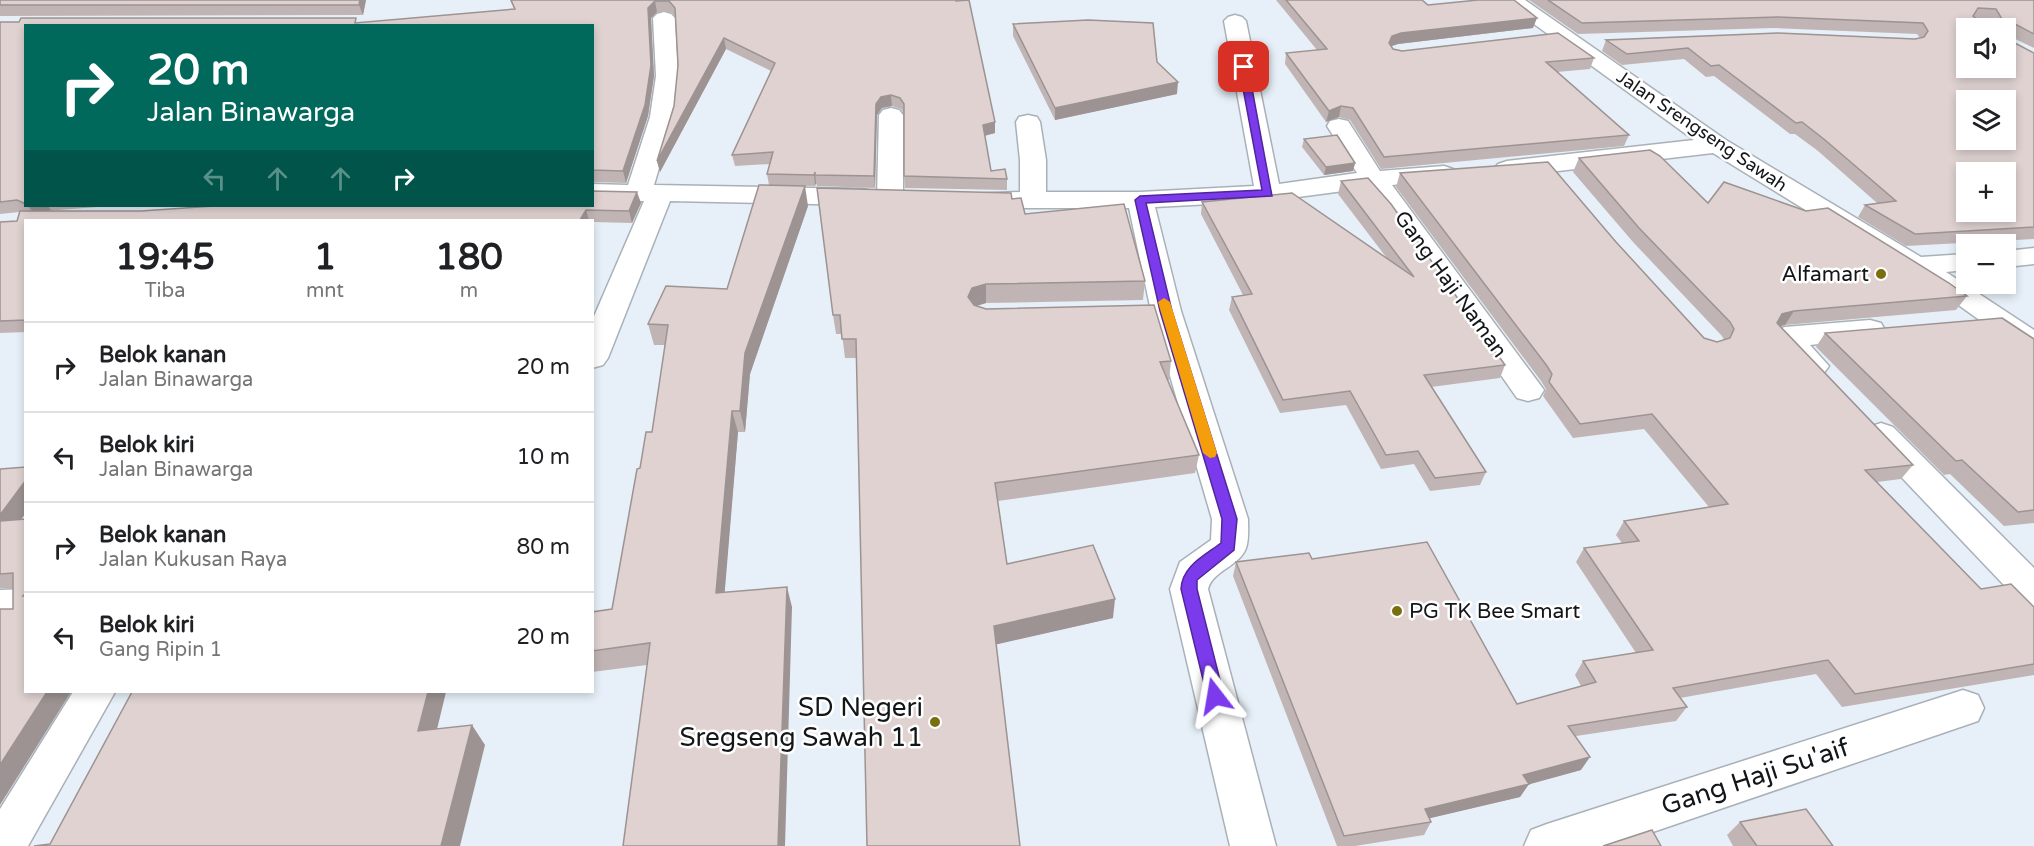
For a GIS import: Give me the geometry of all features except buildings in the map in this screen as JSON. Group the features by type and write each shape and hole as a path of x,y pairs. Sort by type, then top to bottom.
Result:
{"street":[{"name":"Jalan Srengseng Sawah","path":"1511,0 1717,146 1916,266 2034,344"},
{"path":"594,352 650,193 667,76 664,18"},
{"path":"1235,21 1268,193"},
{"path":"1526,38 1604,42"},
{"path":"594,192 902,198 891,115"},
{"path":"1028,122 1033,160 1034,201"},
{"name":"Gang Haji Naman","path":"1339,126 1372,179 1398,209 1528,390"},
{"path":"950,199 1140,200 1268,193 1372,179 1474,171 1558,174 1717,146"},
{"path":"1140,200 1149,311 1230,519 1229,546 1193,573 1189,589 1253,846"},
{"path":"2016,258 2034,256"},
{"path":"1916,266 1956,263"},
{"path":"1950,323 1997,319"},
{"path":"1835,388 1785,337 1903,327"},
{"path":"1860,414 2034,592"},
{"path":"0,606 24,605"},
{"path":"3,846 94,693"},
{"name":"Gang Haji Su'aif","path":"1547,846 1963,708"}],"slow traffic":[{"path":"1164,302 1210,453"}],"place":[{"name":"Alfamart","path":"1881,274"},
{"name":"PG TK Bee Smart","path":"1397,611"},
{"name":"SD Negeri Sregseng Sawah 11","path":"935,722"}],"route":[{"path":"1215,696 1189,589 1189,580 1193,573 1229,546 1230,519 1166,311 1140,200 1268,193 1244,67"}]}
